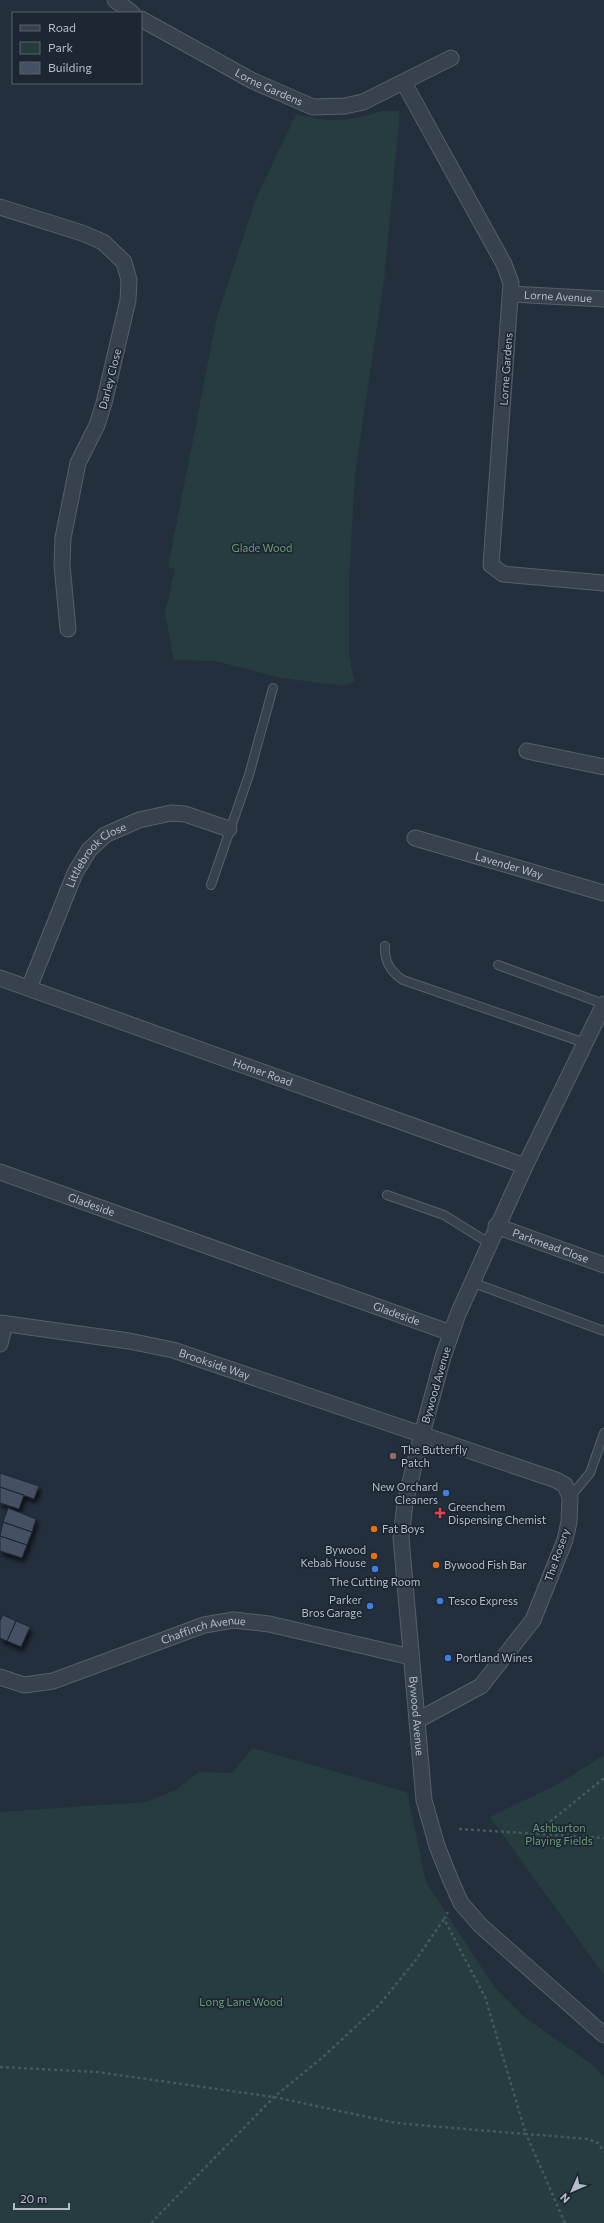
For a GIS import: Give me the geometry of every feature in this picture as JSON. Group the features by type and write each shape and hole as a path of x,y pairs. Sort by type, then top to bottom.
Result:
{"street":[{"path":"115,0 131,12"},
{"name":"Lorne Gardens","path":"142,20 253,81 313,107 356,104 404,83 451,58"},
{"name":"Lorne Gardens","path":"404,83 509,275 511,294 491,565 503,574 604,583"},
{"name":"Darley Close","path":"0,207 76,231 103,242 124,262 129,280 126,312 104,403 97,425 78,463 63,538 62,565 68,629"},
{"name":"Lorne Avenue","path":"511,294 604,299"},
{"path":"527,751 604,767"},
{"name":"Littlebrook Close","path":"29,988 75,873 89,850 105,835 128,824 171,813 185,814 229,828"},
{"name":"Lavender Way","path":"415,838 604,894"},
{"name":"Homer Road","path":"0,978 525,1166"},
{"path":"451,1334 471,1282 496,1226 604,1004"},
{"name":"Gladeside","path":"0,1172 451,1334"},
{"name":"Parkmead Close","path":"496,1226 604,1264"},
{"path":"0,1344 3,1323"},
{"name":"Brookside Way","path":"3,1323 130,1341 173,1350 422,1434"},
{"name":"Bywood Avenue","path":"451,1334 422,1434 405,1503 401,1538 424,1800 438,1846 458,1897 472,1917 496,1942 604,2035"},
{"path":"422,1434 561,1482 568,1490 570,1497"},
{"name":"The Rosery","path":"418,1720 481,1686 532,1620 565,1540 571,1508 570,1497"},
{"name":"Chaffinch Avenue","path":"0,1677 24,1684 53,1681 199,1626 234,1620 269,1624 411,1657"}],"lane":[{"path":"211,884 229,828 249,775 273,688"},
{"path":"384,946 386,958 392,973 403,980 585,1042"},
{"path":"498,965 604,1004"},
{"path":"387,1196 444,1215 489,1243"},
{"path":"471,1282 604,1331"},
{"path":"570,1497 590,1473 604,1433"}],"path":[{"path":"536,1834 604,1778"},
{"path":"459,1830 604,1838"},
{"path":"151,2223 274,2097 324,2057 380,2004 415,1961 458,1897"},
{"path":"444,1919 485,1996 526,2134 565,2223"},
{"path":"0,2067 97,2072 274,2097 396,2123 588,2139 598,2143 604,2152"}],"green space":[{"name":"Glade Wood","path":"382,111 400,111 384,280 355,474 349,582 349,654 354,681 344,686 281,678 215,661 174,660 165,613 175,569 168,567 217,317 255,201 296,114 319,119 339,120"},
{"name":"Long Lane Wood","path":"253,1748 407,1792 426,1882 495,1988 527,2019 593,2065 604,2077 604,2223 0,2223 0,1812 147,1802 177,1789 199,1772 232,1773"},
{"name":"Ashburton Playing Fields","path":"604,1755 604,1975 490,1817 560,1783"}],"building":[{"path":"0,1473 39,1486 34,1499 0,1487"},
{"path":"0,1487 24,1495 19,1509 0,1503"},
{"path":"8,1508 36,1519 32,1532 3,1522"},
{"path":"3,1522 32,1532 27,1545 0,1536"},
{"path":"0,1536 27,1545 22,1558 0,1551"},
{"path":"3,1615 16,1621 7,1641 0,1638 0,1621"},
{"path":"16,1621 30,1627 21,1647 7,1641"}],"place":[{"name":"The Butterfly Patch","path":"393,1456"},
{"name":"New Orchard Cleaners","path":"446,1493"},
{"name":"Greenchem Dispensing Chemist","path":"440,1513"},
{"name":"Fat Boys","path":"374,1529"},
{"name":"Bywood Kebab House","path":"374,1556"},
{"name":"Bywood Fish Bar","path":"436,1565"},
{"name":"The Cutting Room","path":"375,1569"},
{"name":"Tesco Express","path":"440,1601"},
{"name":"Parker Bros Garage","path":"370,1606"},
{"name":"Portland Wines","path":"448,1658"}]}
